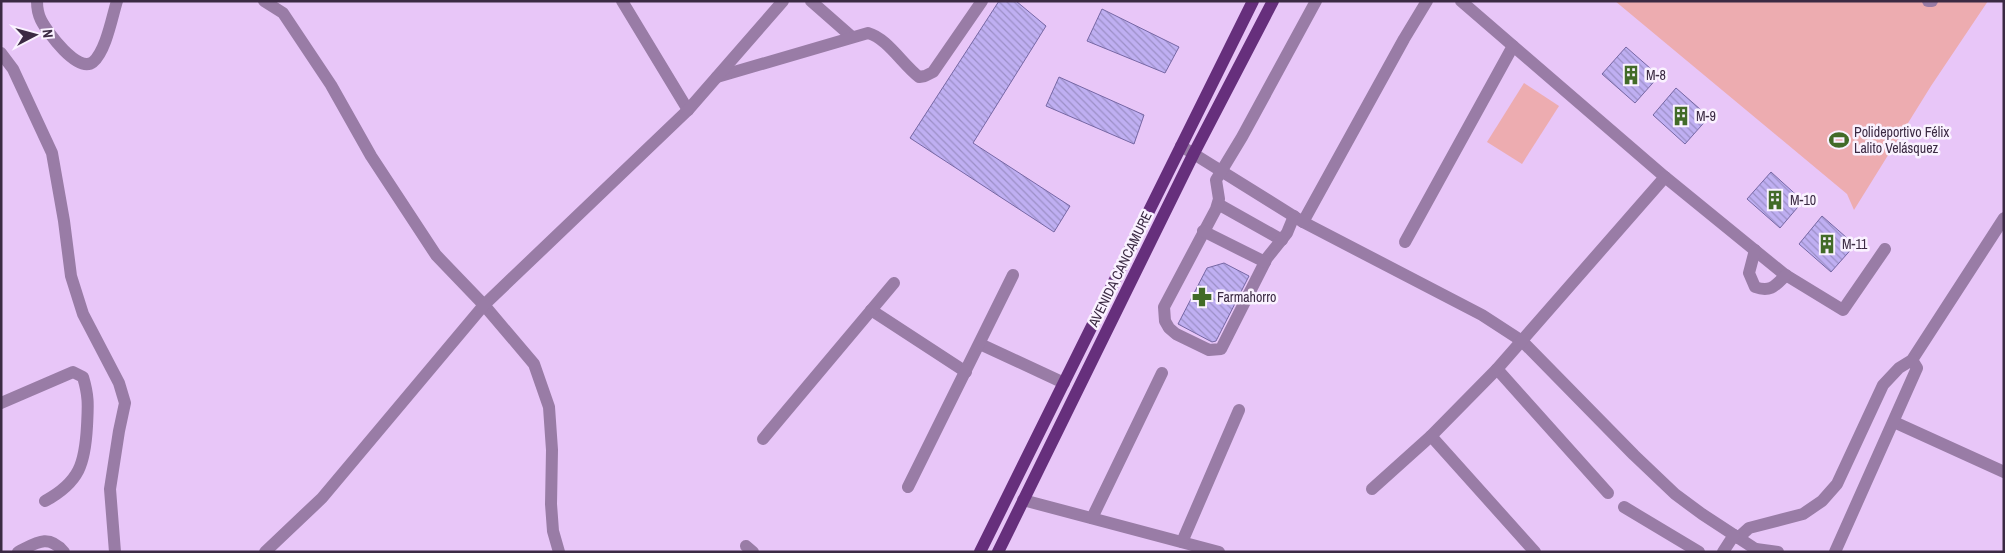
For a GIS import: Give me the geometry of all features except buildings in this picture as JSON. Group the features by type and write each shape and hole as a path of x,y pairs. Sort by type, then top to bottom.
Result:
{"main road":[{"name":"AVENIDA CANCAMURE","path":"980,552 1253,1"},
{"name":"AVENIDA CANCAMURE","path":"998,552 1194,153 1273,1"}],"street":[{"path":"37,1 37,11 41,21 54,39 75,61 83,65 92,63 100,53 117,1"},
{"path":"264,1 283,13 331,85 371,156 436,255 484,305 534,364 549,407 552,450 551,504 553,531 559,552"},
{"path":"622,1 688,110"},
{"path":"265,552 322,498 484,305 688,110 783,1"},
{"path":"811,1 852,37"},
{"path":"717,77 868,33 874,35 911,71 919,77 925,76 933,72 982,1"},
{"path":"1316,1 1216,180 1218,204 1164,307 1164,314 1169,328 1176,334 1209,350 1221,349 1265,262 1273,249 1299,219 1427,1"},
{"path":"1461,1 1665,177 1755,250 1786,275 1843,310 1885,249"},
{"path":"1405,242 1514,46"},
{"path":"1,53 13,69 52,152 64,220 71,276 83,314 119,383 125,403 118,431 110,489 115,552"},
{"path":"1181,146 1299,219 1482,315 1522,341 1675,494 1736,537 1758,550 1778,552"},
{"path":"1372,489 1431,436 1497,369 1665,177"},
{"path":"1218,204 1282,240"},
{"path":"1722,552 1736,537 1749,528 1803,514 1822,501 1837,484 1883,385 1899,368 1912,360 2004,218"},
{"path":"1203,232 1265,262"},
{"path":"1755,250 1749,273 1755,287 1761,290 1774,288 1786,275"},
{"path":"908,487 1013,275"},
{"path":"763,439 894,283"},
{"path":"871,310 966,372"},
{"path":"980,344 1064,383"},
{"path":"1836,552 1918,368 1912,360"},
{"path":"1497,369 1608,493"},
{"path":"1,402 73,372 83,377 89,397 85,455 76,475 60,493 45,501"},
{"path":"1092,518 1162,373"},
{"path":"1182,542 1239,410"},
{"path":"1894,422 2004,472"},
{"path":"1431,436 1535,552"},
{"path":"1024,500 1219,552"},
{"path":"1624,507 1699,552"},
{"path":"18,552 40,542 51,541 64,552"}],"shaded area":[{"name":"Polideportivo Félix Lalito Velásquez","path":"1615,1 1988,1 1931,86 1854,210 1847,194"},
{"path":"1524,83 1559,106 1522,164 1487,142"}],"place":[{"name":"M-8","path":"1631,75"},
{"name":"M-9","path":"1681,116"},
{"name":"Polideportivo Félix Lalito Velásquez","path":"1839,140"},
{"name":"M-10","path":"1775,200"},
{"name":"M-11","path":"1827,244"},
{"name":"Farmahorro","path":"1202,297"}]}
